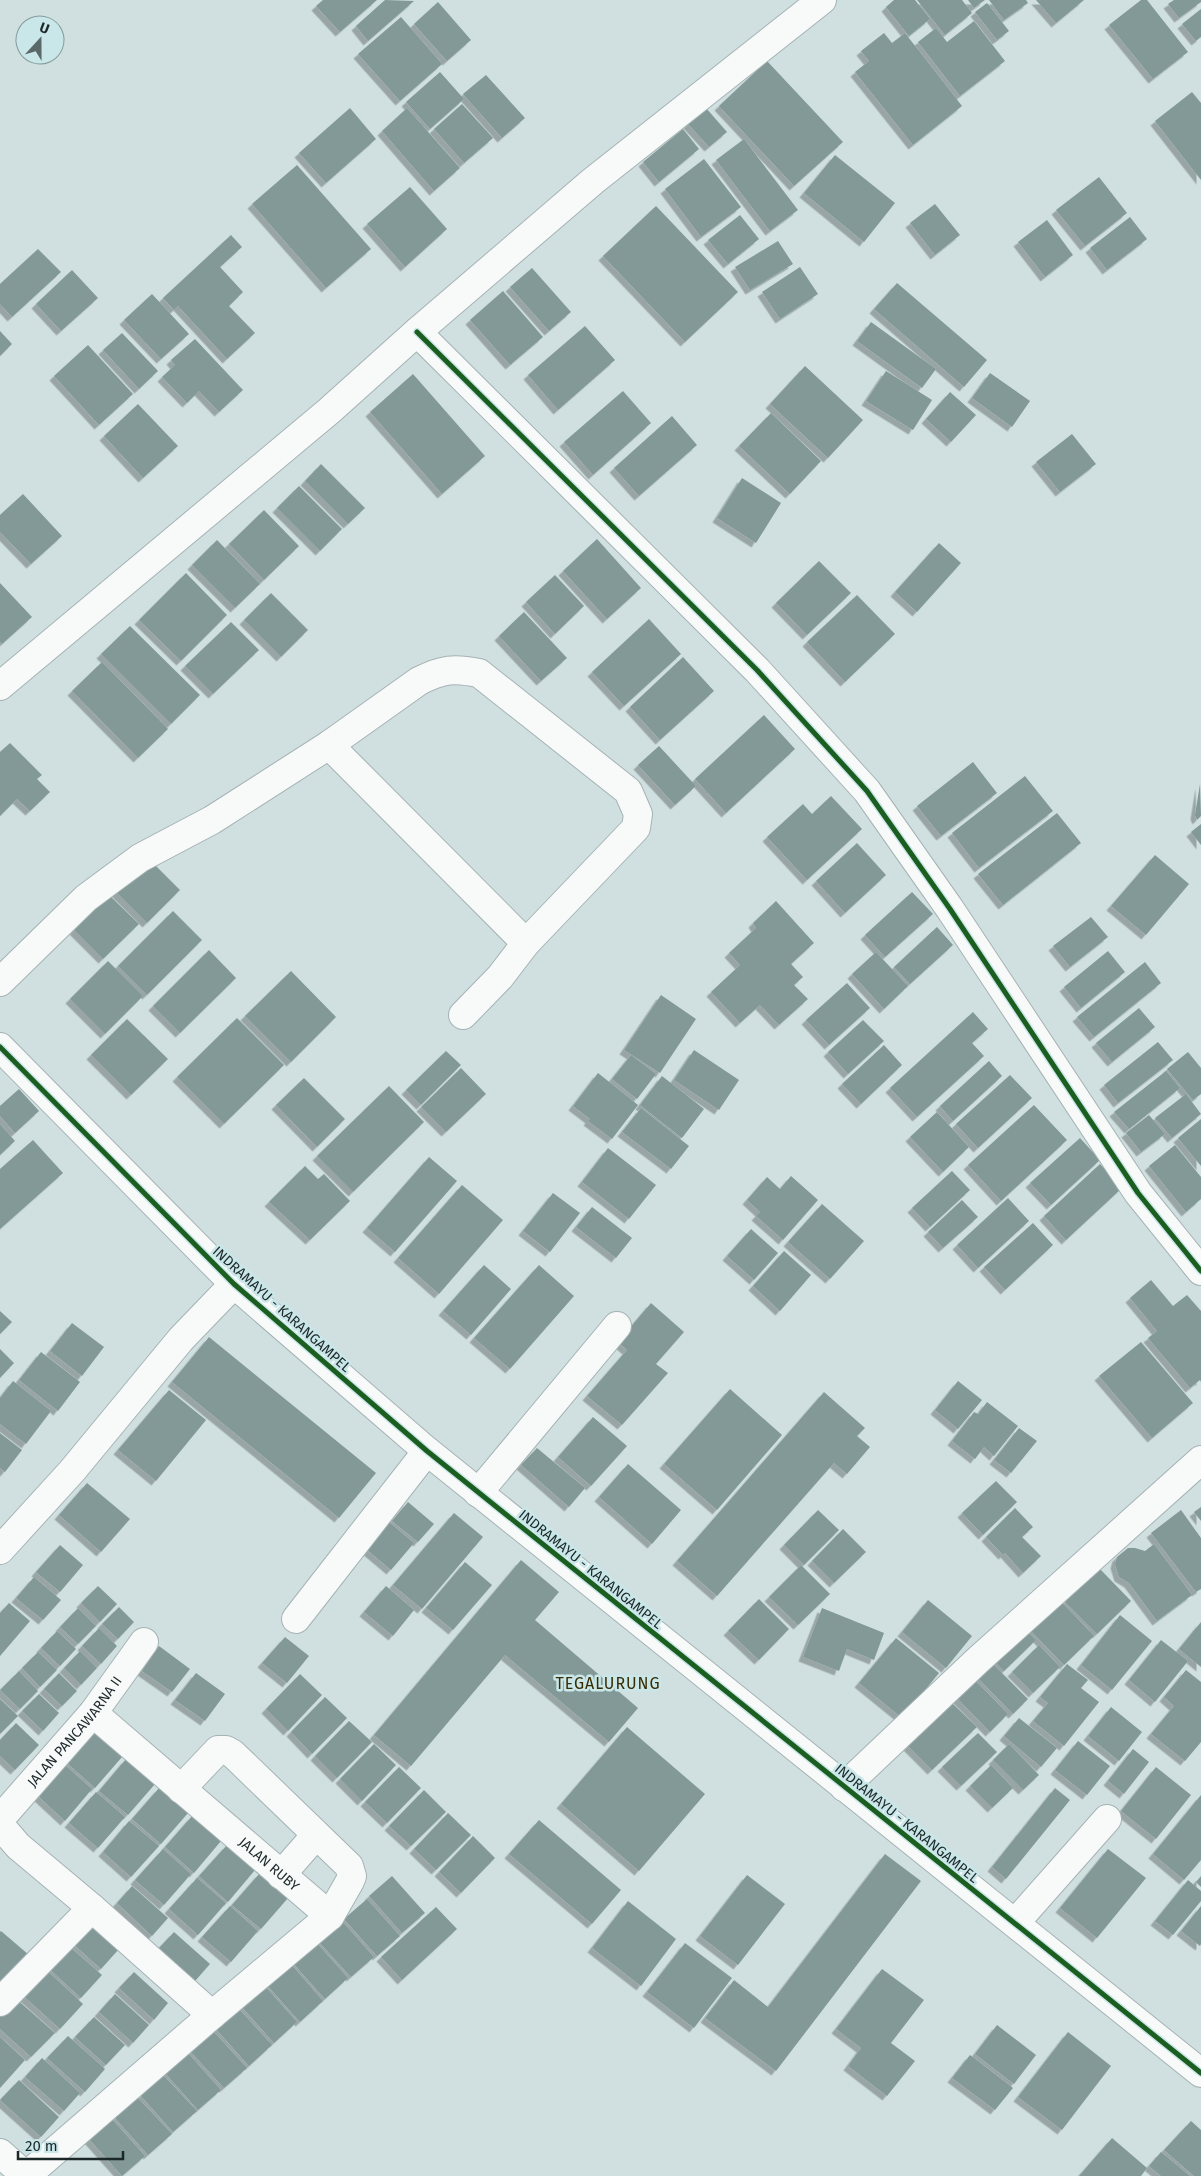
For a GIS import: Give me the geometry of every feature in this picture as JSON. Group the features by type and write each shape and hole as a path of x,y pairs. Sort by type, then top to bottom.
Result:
{"street":[{"path":"0,686 329,411 416,332 593,181 822,0"},
{"path":"416,332 757,670 867,791 950,910 1138,1193 1201,1271"},
{"path":"0,982 86,898 140,858 212,820 329,745 419,681 434,674 457,668 479,673 628,791 638,814 636,828 526,943 500,977 463,1015"},
{"path":"329,745 526,943"},
{"name":"INDRAMAYU - KARANGAMPEL","path":"0,1047 234,1284 426,1451 1201,2073"},
{"path":"0,1550 72,1471 181,1339 234,1284"},
{"path":"478,1493 617,1326"},
{"path":"296,1619 426,1451"},
{"path":"844,1787 978,1660 1201,1460"},
{"name":"JALAN PANCAWARNA II","path":"0,1819 93,1713 144,1642"},
{"name":"JALAN RUBY","path":"93,1713 330,1916"},
{"path":"0,2153 26,2176 330,1916 350,1881 350,1866 233,1754 226,1750 222,1749 214,1753 181,1789"},
{"path":"1015,1923 1107,1819"},
{"path":"0,1825 18,1846 92,1908 212,2015"},
{"path":"281,1875 316,1835"},
{"path":"0,2002 92,1908"}],"building":[{"path":"323,0 377,0 340,32 316,6"},
{"path":"385,0 414,1 368,41 356,26"},
{"path":"894,0 915,0 930,19 909,36 886,7"},
{"path":"917,0 962,0 972,13 945,35"},
{"path":"968,0 985,0 974,8"},
{"path":"989,0 1026,0 1028,3 1004,20"},
{"path":"1036,0 1084,0 1056,23"},
{"path":"1141,0 1147,0 1188,52 1153,79 1109,25"},
{"path":"1174,0 1201,0 1201,2 1179,18 1168,4"},
{"path":"438,2 471,40 447,61 414,24"},
{"path":"987,3 1009,31 997,40 975,12"},
{"path":"1201,9 1201,37 1196,41 1182,24"},
{"path":"401,17 442,64 400,101 358,54"},
{"path":"974,21 1005,61 960,96 918,42 936,28 947,42"},
{"path":"884,33 892,43 905,33 962,106 913,145 855,72 869,61 861,51"},
{"path":"767,61 843,142 794,186 719,106"},
{"path":"440,72 464,99 430,129 406,102"},
{"path":"486,75 525,118 502,138 463,94"},
{"path":"1192,92 1201,103 1201,180 1155,121"},
{"path":"462,104 493,138 464,163 434,129"},
{"path":"350,108 376,139 326,183 299,153"},
{"path":"407,108 460,168 434,191 382,131"},
{"path":"706,108 727,132 709,147 688,124"},
{"path":"683,129 699,149 659,182 643,162"},
{"path":"744,139 798,210 770,231 716,160"},
{"path":"835,155 895,203 864,242 804,193"},
{"path":"704,159 741,207 701,237 665,189"},
{"path":"297,165 371,249 326,288 252,204"},
{"path":"1099,177 1127,213 1085,246 1056,210"},
{"path":"410,187 447,229 405,267 367,224"},
{"path":"935,204 960,235 935,255 910,223"},
{"path":"656,206 738,292 685,342 603,256"},
{"path":"740,215 759,239 728,264 708,240"},
{"path":"1130,217 1147,239 1107,270 1090,248"},
{"path":"1047,220 1073,255 1045,277 1018,242"},
{"path":"231,235 242,247 220,267 243,292 229,306 255,333 227,359 178,306 174,310 163,298"},
{"path":"778,241 793,264 750,290 735,267"},
{"path":"38,249 61,272 12,317 0,304 0,284"},
{"path":"800,267 818,294 780,319 762,292"},
{"path":"532,268 571,312 549,331 510,287"},
{"path":"72,270 98,298 61,331 36,304"},
{"path":"897,283 987,360 964,387 874,309"},
{"path":"503,291 543,337 510,365 470,320"},
{"path":"152,294 189,334 161,359 124,320"},
{"path":"871,322 936,369 922,388 857,341"},
{"path":"585,326 615,360 558,410 528,375"},
{"path":"0,331 12,344 0,356"},
{"path":"122,333 158,371 139,389 103,350"},
{"path":"195,339 243,390 219,412 199,391 187,403 162,377 175,365 171,360"},
{"path":"88,345 133,394 99,425 54,376"},
{"path":"805,366 863,420 828,458 770,404"},
{"path":"886,371 932,400 913,430 866,401"},
{"path":"990,373 1030,401 1012,427 972,398"},
{"path":"413,374 485,456 442,494 370,412"},
{"path":"623,391 651,423 593,475 564,442"},
{"path":"950,392 976,415 951,442 926,419"},
{"path":"138,404 178,446 143,478 104,436"},
{"path":"771,413 821,461 790,494 739,446"},
{"path":"672,416 697,445 639,496 614,468"},
{"path":"1072,434 1096,464 1060,492 1036,462"},
{"path":"321,464 365,508 348,524 305,481"},
{"path":"742,478 781,503 756,543 717,518"},
{"path":"299,486 342,529 320,551 277,508"},
{"path":"23,494 62,536 31,564 0,532 0,515"},
{"path":"264,510 299,546 264,580 229,544"},
{"path":"597,539 641,588 607,619 563,571"},
{"path":"217,540 260,584 235,608 192,565"},
{"path":"939,543 961,563 917,612 895,592"},
{"path":"819,561 851,593 807,635 776,603"},
{"path":"186,573 227,615 181,661 139,620"},
{"path":"555,575 584,606 555,634 526,602"},
{"path":"0,583 32,617 2,644 0,642"},
{"path":"271,593 308,630 281,657 244,620"},
{"path":"857,595 895,634 845,682 807,642"},
{"path":"524,612 567,658 541,681 499,636"},
{"path":"649,619 681,654 624,706 592,672"},
{"path":"231,622 259,650 213,694 185,666"},
{"path":"130,626 200,695 171,724 101,654"},
{"path":"683,657 714,691 660,740 630,707"},
{"path":"102,662 168,729 138,758 72,691"},
{"path":"764,715 795,749 726,813 695,779"},
{"path":"10,743 42,775 37,779 50,792 30,811 17,799 0,816 0,752"},
{"path":"659,746 696,786 675,805 638,765"},
{"path":"973,762 997,793 941,836 917,806"},
{"path":"1025,776 1053,811 979,868 952,833"},
{"path":"1200,784 1201,816 1197,820 1195,815"},
{"path":"831,796 862,829 807,880 767,837 803,804 812,814"},
{"path":"1057,813 1081,843 1003,905 978,874"},
{"path":"1201,824 1201,845 1191,832"},
{"path":"857,843 886,875 845,913 816,881"},
{"path":"1155,855 1189,884 1146,935 1111,906"},
{"path":"149,859 180,890 147,923 116,892"},
{"path":"912,892 933,914 885,957 865,935"},
{"path":"109,895 139,924 103,959 74,930"},
{"path":"776,901 814,943 791,964 803,977 794,985 808,999 779,1025 760,1005 740,1023 711,992 740,965 729,953 756,928 753,923"},
{"path":"173,911 202,940 147,995 118,966"},
{"path":"1091,917 1108,937 1070,967 1053,946"},
{"path":"937,927 953,945 910,984 894,967"},
{"path":"209,950 236,978 180,1033 153,1006"},
{"path":"1108,951 1125,972 1081,1008 1064,987"},
{"path":"876,952 908,986 884,1009 852,974"},
{"path":"108,961 143,996 105,1034 70,999"},
{"path":"1145,962 1161,983 1094,1037 1077,1017"},
{"path":"291,971 336,1017 291,1062 245,1016"},
{"path":"847,983 870,1008 829,1045 806,1020"},
{"path":"661,995 696,1019 660,1073 624,1050"},
{"path":"1139,1008 1155,1027 1112,1062 1096,1043"},
{"path":"973,1012 988,1029 972,1043 984,1056 917,1117 890,1088"},
{"path":"237,1018 284,1065 224,1124 177,1077"},
{"path":"127,1019 168,1059 131,1095 91,1055"},
{"path":"863,1020 884,1041 848,1074 828,1052"},
{"path":"1158,1042 1173,1060 1118,1103 1104,1085"},
{"path":"884,1045 902,1065 861,1104 842,1084"},
{"path":"694,1050 739,1080 719,1110 674,1080"},
{"path":"446,1051 461,1065 421,1105 406,1090"},
{"path":"1188,1052 1201,1068 1201,1094 1193,1100 1167,1069"},
{"path":"631,1055 656,1074 637,1099 612,1079"},
{"path":"989,1061 1002,1076 953,1121 940,1106"},
{"path":"461,1068 486,1094 446,1132 421,1107"},
{"path":"1166,1071 1180,1088 1129,1129 1114,1112"},
{"path":"598,1073 638,1105 612,1139 588,1121 590,1119 573,1106"},
{"path":"1010,1075 1032,1098 978,1148 956,1124"},
{"path":"662,1076 704,1109 682,1138 640,1105"},
{"path":"304,1078 345,1119 317,1147 276,1105"},
{"path":"389,1086 424,1122 353,1192 317,1156"},
{"path":"19,1089 39,1111 15,1133 0,1116 0,1106"},
{"path":"1186,1094 1201,1114 1172,1138 1155,1118"},
{"path":"1034,1105 1067,1140 1001,1201 968,1165"},
{"path":"641,1108 689,1146 671,1169 622,1132"},
{"path":"937,1112 969,1147 943,1172 910,1137"},
{"path":"1149,1115 1165,1134 1141,1152 1126,1133"},
{"path":"1201,1119 1201,1166 1178,1138"},
{"path":"0,1124 15,1141 0,1155"},
{"path":"1080,1138 1100,1160 1051,1205 1030,1183"},
{"path":"33,1140 63,1173 0,1229 0,1169"},
{"path":"1175,1145 1201,1177 1201,1199 1186,1212 1149,1166"},
{"path":"608,1148 656,1185 629,1219 582,1182"},
{"path":"429,1157 457,1181 395,1252 367,1228"},
{"path":"1100,1164 1122,1188 1066,1240 1044,1216"},
{"path":"305,1166 318,1179 324,1174 350,1201 310,1240 269,1202"},
{"path":"952,1171 970,1190 930,1227 912,1208"},
{"path":"791,1176 818,1200 783,1240 756,1216 760,1212 747,1200 767,1177 780,1189"},
{"path":"462,1185 503,1220 439,1294 398,1258"},
{"path":"553,1193 580,1213 550,1252 523,1231"},
{"path":"1008,1198 1029,1221 978,1268 957,1245"},
{"path":"962,1200 978,1217 943,1248 928,1232"},
{"path":"822,1204 864,1241 830,1279 788,1242"},
{"path":"592,1207 632,1238 616,1258 576,1227"},
{"path":"1033,1223 1053,1245 1005,1290 984,1267"},
{"path":"751,1229 778,1253 754,1280 727,1256"},
{"path":"784,1251 811,1275 780,1311 753,1286"},
{"path":"484,1265 511,1289 471,1335 443,1311"},
{"path":"539,1265 574,1296 510,1369 474,1338"},
{"path":"1151,1280 1173,1306 1187,1295 1201,1311 1201,1382 1200,1380 1190,1388 1148,1338 1157,1331 1130,1298"},
{"path":"651,1303 684,1332 656,1364 668,1373 622,1425 587,1396 627,1350 618,1342"},
{"path":"0,1311 12,1322 0,1334"},
{"path":"72,1323 104,1347 82,1376 50,1351"},
{"path":"209,1337 376,1473 339,1518 172,1382"},
{"path":"1141,1342 1193,1403 1152,1438 1099,1376"},
{"path":"0,1349 14,1363 0,1378"},
{"path":"41,1352 80,1382 58,1411 19,1380"},
{"path":"13,1381 51,1411 26,1444 0,1424 0,1398"},
{"path":"958,1381 982,1400 958,1429 935,1410"},
{"path":"730,1389 782,1435 717,1510 664,1464"},
{"path":"169,1390 206,1420 156,1481 118,1450"},
{"path":"824,1392 865,1428 857,1436 870,1447 847,1474 834,1463 717,1596 677,1561"},
{"path":"987,1402 1018,1426 994,1456 984,1447 975,1459 952,1441 974,1412 978,1414"},
{"path":"593,1417 627,1446 591,1486 558,1457"},
{"path":"1019,1428 1037,1441 1011,1473 994,1460"},
{"path":"0,1433 22,1450 5,1472 0,1468"},
{"path":"537,1448 585,1488 569,1507 521,1465"},
{"path":"628,1464 681,1510 652,1544 599,1497"},
{"path":"996,1481 1017,1502 983,1535 962,1513"},
{"path":"87,1483 130,1519 101,1552 59,1515"},
{"path":"408,1502 434,1524 418,1542 392,1521"},
{"path":"1201,1507 1201,1521 1194,1512"},
{"path":"1015,1508 1033,1527 1022,1537 1041,1556 1023,1573 1005,1553 1003,1555 986,1537"},
{"path":"818,1510 839,1530 804,1565 784,1545"},
{"path":"1181,1510 1201,1538 1201,1589 1196,1592 1151,1533"},
{"path":"454,1513 483,1537 422,1609 393,1585"},
{"path":"389,1522 414,1543 391,1570 366,1549"},
{"path":"843,1529 866,1552 834,1583 812,1561"},
{"path":"1154,1544 1192,1595 1157,1621 1129,1583 1119,1577 1115,1564 1117,1557 1128,1548 1145,1551"},
{"path":"60,1545 83,1565 60,1592 36,1572"},
{"path":"521,1560 559,1592 535,1620 638,1708 609,1742 505,1655 411,1766 374,1735"},
{"path":"465,1562 492,1585 453,1630 426,1608"},
{"path":"801,1565 830,1594 798,1625 769,1597"},
{"path":"1100,1569 1131,1601 1097,1634 1065,1602"},
{"path":"34,1577 61,1600 43,1620 16,1598"},
{"path":"98,1586 117,1604 100,1622 81,1603"},
{"path":"386,1586 414,1610 393,1636 364,1612"},
{"path":"1056,1596 1094,1636 1064,1665 1026,1626"},
{"path":"759,1599 789,1629 759,1660 728,1631"},
{"path":"928,1600 972,1636 946,1668 902,1632"},
{"path":"9,1603 30,1621 0,1656 0,1613"},
{"path":"119,1607 134,1622 118,1639 102,1624"},
{"path":"78,1608 96,1626 78,1644 60,1627"},
{"path":"822,1608 884,1633 874,1660 847,1649 839,1671 803,1657"},
{"path":"1120,1615 1152,1641 1112,1690 1081,1665"},
{"path":"1201,1622 1201,1667 1179,1649"},
{"path":"1022,1626 1036,1640 1004,1671 990,1657"},
{"path":"99,1628 117,1646 101,1664 82,1646"},
{"path":"57,1631 76,1649 60,1666 41,1648"},
{"path":"285,1637 309,1656 287,1683 262,1663"},
{"path":"896,1638 939,1673 902,1718 859,1683"},
{"path":"1161,1640 1188,1661 1155,1702 1129,1680"},
{"path":"1039,1645 1060,1667 1033,1693 1012,1672"},
{"path":"159,1646 190,1669 172,1692 142,1671"},
{"path":"80,1651 97,1668 81,1685 64,1668"},
{"path":"38,1652 57,1670 40,1687 22,1668"},
{"path":"990,1661 1028,1699 1013,1714 975,1675"},
{"path":"1067,1664 1088,1680 1081,1688 1099,1702 1064,1746 1033,1721 1048,1703 1040,1697"},
{"path":"1186,1670 1201,1682 1201,1742 1185,1761 1151,1734 1174,1706 1164,1697"},
{"path":"19,1671 38,1691 20,1709 0,1690"},
{"path":"59,1673 77,1691 62,1706 44,1689"},
{"path":"196,1673 225,1694 205,1721 175,1700"},
{"path":"300,1674 322,1695 288,1731 266,1709"},
{"path":"975,1680 1008,1714 990,1732 957,1698"},
{"path":"39,1694 59,1713 43,1731 22,1711"},
{"path":"325,1697 347,1718 312,1754 291,1732"},
{"path":"0,1699 18,1716 0,1734"},
{"path":"952,1703 977,1727 932,1770 908,1746"},
{"path":"1111,1707 1142,1732 1119,1761 1088,1736"},
{"path":"1019,1718 1057,1748 1041,1767 1004,1736"},
{"path":"349,1721 372,1742 337,1778 315,1756"},
{"path":"16,1723 39,1745 15,1770 0,1756 0,1740"},
{"path":"627,1727 705,1794 639,1871 561,1804"},
{"path":"93,1732 122,1757 95,1788 67,1763"},
{"path":"978,1733 997,1752 961,1786 942,1767"},
{"path":"1078,1741 1110,1766 1087,1795 1055,1770"},
{"path":"374,1744 396,1765 362,1801 340,1779"},
{"path":"1009,1744 1039,1775 1023,1790 993,1760"},
{"path":"1133,1749 1149,1762 1124,1794 1108,1781"},
{"path":"126,1759 155,1784 128,1815 99,1791"},
{"path":"64,1764 92,1789 65,1821 37,1795"},
{"path":"991,1765 1013,1788 992,1808 970,1786"},
{"path":"399,1767 421,1788 387,1823 365,1802"},
{"path":"1156,1767 1191,1795 1156,1839 1121,1811"},
{"path":"159,1788 188,1813 161,1844 132,1819"},
{"path":"1055,1788 1070,1800 1006,1879 992,1867"},
{"path":"424,1790 446,1812 411,1846 389,1826"},
{"path":"96,1792 125,1817 98,1848 69,1823"},
{"path":"1201,1795 1201,1860 1184,1880 1153,1854"},
{"path":"448,1813 471,1835 436,1870 414,1849"},
{"path":"192,1816 221,1841 194,1873 165,1847"},
{"path":"539,1820 621,1890 592,1924 509,1854"},
{"path":"129,1821 159,1846 131,1877 103,1852"},
{"path":"473,1836 495,1858 461,1893 439,1872"},
{"path":"227,1845 255,1870 228,1902 199,1876"},
{"path":"163,1849 191,1874 164,1905 135,1880"},
{"path":"1108,1849 1146,1878 1097,1938 1060,1908"},
{"path":"885,1854 921,1881 776,2071 705,2018 734,1980 768,2007"},
{"path":"260,1873 288,1898 261,1929 232,1905"},
{"path":"747,1875 785,1904 738,1965 700,1936"},
{"path":"392,1876 425,1913 402,1933 369,1896"},
{"path":"1201,1876 1201,1887 1196,1882"},
{"path":"197,1878 226,1903 198,1935 169,1909"},
{"path":"1188,1880 1201,1891 1201,1901 1173,1935 1155,1921"},
{"path":"132,1886 168,1918 152,1936 117,1903"},
{"path":"367,1899 400,1936 377,1956 344,1919"},
{"path":"628,1901 676,1939 641,1986 592,1948"},
{"path":"230,1906 258,1931 231,1962 202,1937"},
{"path":"1201,1906 1201,1944 1200,1946 1181,1931"},
{"path":"436,1907 457,1929 402,1980 381,1957"},
{"path":"96,1912 127,1940 101,1969 70,1941"},
{"path":"341,1920 374,1957 351,1977 318,1941"},
{"path":"0,1932 29,1955 0,1986"},
{"path":"174,1932 210,1964 195,1981 159,1948"},
{"path":"64,1942 102,1975 81,1998 44,1964"},
{"path":"316,1942 348,1978 325,1999 292,1962"},
{"path":"685,1943 732,1978 694,2028 647,1992"},
{"path":"291,1964 323,2001 300,2022 267,1985"},
{"path":"41,1965 83,2004 60,2029 18,1991"},
{"path":"882,1969 924,2000 891,2043 915,2061 887,2096 848,2066 861,2048 836,2029"},
{"path":"134,1972 168,2003 154,2020 119,1988"},
{"path":"264,1985 297,2022 274,2043 241,2006"},
{"path":"115,1994 149,2025 133,2043 99,2012"},
{"path":"13,1996 55,2033 31,2057 0,2029 0,2010"},
{"path":"239,2009 272,2045 249,2066 216,2029"},
{"path":"94,2017 125,2045 106,2065 75,2037"},
{"path":"997,2025 1036,2055 1014,2084 975,2054"},
{"path":"214,2032 247,2068 224,2088 191,2052"},
{"path":"1068,2032 1111,2066 1062,2130 1018,2097"},
{"path":"68,2036 105,2069 85,2092 47,2058"},
{"path":"0,2037 25,2060 0,2088"},
{"path":"188,2053 221,2090 198,2110 165,2073"},
{"path":"970,2055 1013,2088 995,2110 952,2078"},
{"path":"42,2058 80,2093 64,2111 25,2077"},
{"path":"163,2075 197,2111 173,2132 141,2096"},
{"path":"19,2080 59,2117 41,2137 0,2100"},
{"path":"138,2098 172,2134 148,2155 115,2118"},
{"path":"112,2119 145,2156 122,2176 89,2139"},
{"path":"1191,2121 1201,2130 1201,2176 1194,2176 1164,2150"},
{"path":"1112,2138 1147,2168 1141,2176 1079,2176"},
{"path":"1161,2152 1190,2176 1161,2176 1149,2166"}],"cycle path":[{"path":"417,332 757,670 867,791 950,909 1138,1193 1201,1271"},
{"path":"0,1047 234,1284 427,1451 1201,2073"}],"district":[{"name":"TEGALURUNG","path":"608,1683"}]}
